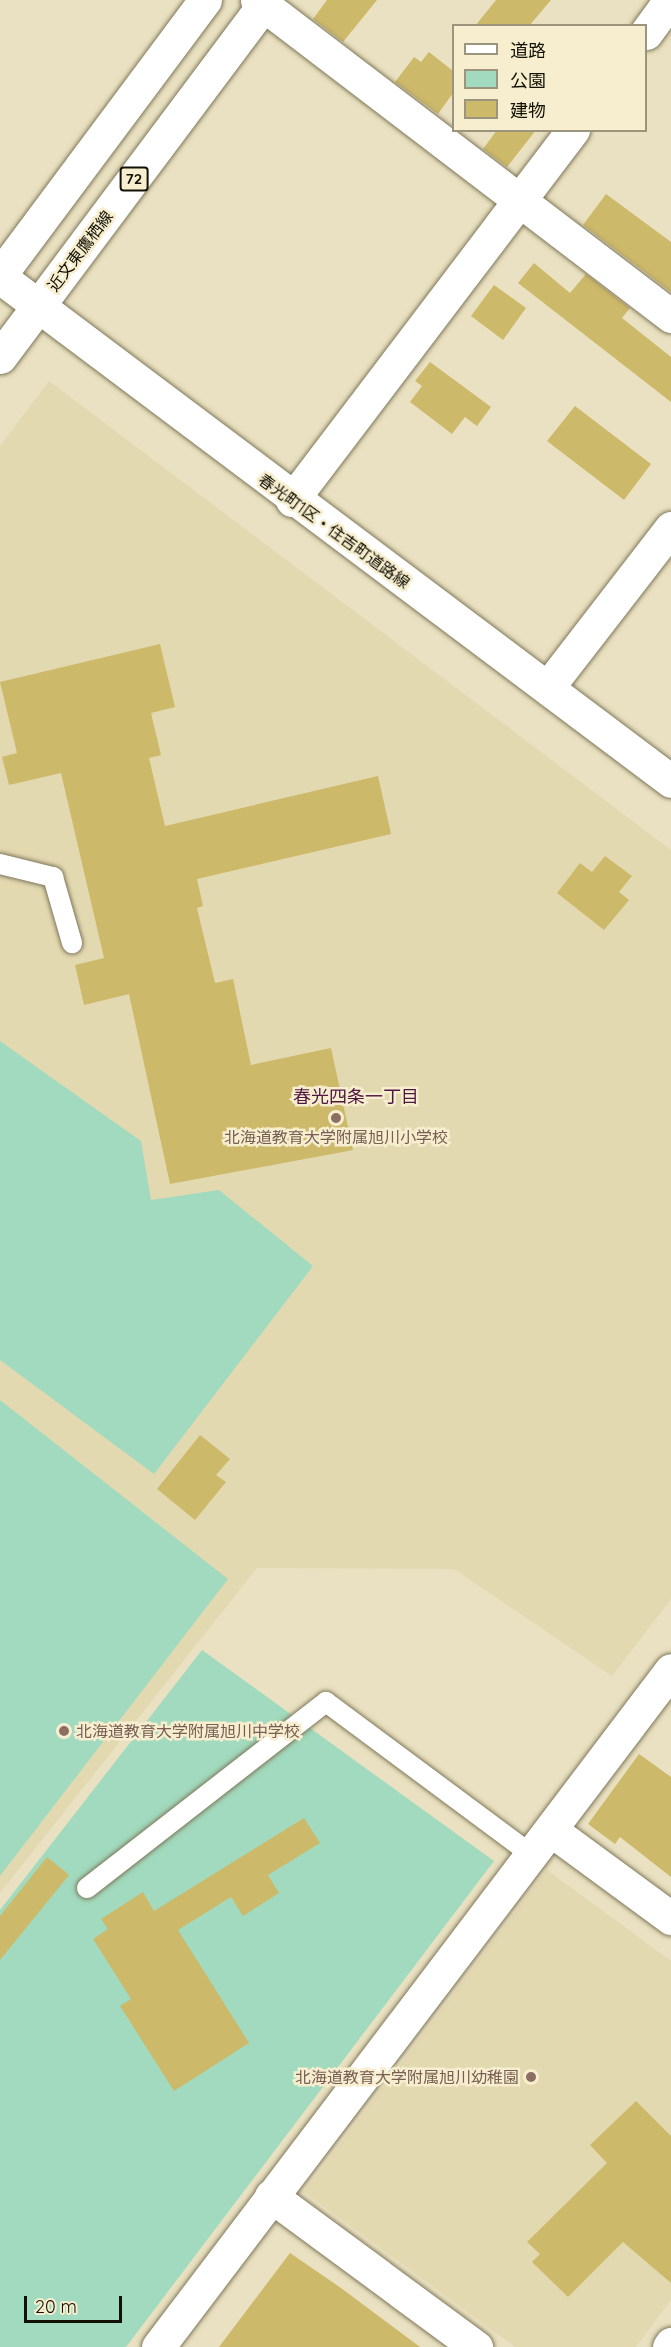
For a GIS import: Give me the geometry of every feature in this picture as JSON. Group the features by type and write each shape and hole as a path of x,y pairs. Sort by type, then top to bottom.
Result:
{"street":[{"path":"0,276 205,0"},
{"path":"647,30 670,0"},
{"path":"262,2 518,203 671,316"},
{"name":"近文東鷹栖線","path":"0,357 262,2"},
{"path":"292,500 571,132"},
{"name":"春光町1区・住吉町道路線","path":"0,276 292,500 548,687 671,781"},
{"path":"548,687 671,528"},
{"path":"158,2347 671,1671"},
{"path":"541,1843 671,1918"},
{"path":"271,2196 465,2344"}],"lane":[{"path":"0,864 54,877 72,943"},
{"path":"87,1888 326,1702 541,1843"}],"shaded area":[{"name":"北海道教育大学附属旭川小学校","path":"49,381 671,850 671,1599 612,1676 454,1569 257,1568 0,1893 0,446"},
{"name":"北海道教育大学附属旭川幼稚園","path":"547,1870 671,1961 671,2300 636,2347 515,2347 304,2192"}],"green space":[{"path":"0,1041 141,1141 151,1200 219,1190 313,1266 154,1474 0,1360"},
{"name":"北海道教育大学附属旭川中学校","path":"0,1400 228,1579 0,1876"},
{"path":"202,1650 494,1861 126,2347 0,2347 0,1910"}],"building":[{"path":"327,0 377,0 343,42 313,19"},
{"path":"496,0 551,0 531,24 477,24"},
{"path":"429,52 452,70 452,94 438,114 395,82 414,57 421,62"},
{"path":"496,132 534,132 507,167 483,149"},
{"path":"606,194 671,242 671,292 583,225"},
{"path":"534,263 570,293 586,274 630,308 622,318 671,357 671,402 518,283"},
{"path":"494,285 526,308 503,340 471,316"},
{"path":"430,362 491,407 477,426 465,417 452,434 410,402 422,386 415,381"},
{"path":"575,406 651,464 624,500 547,441"},
{"path":"160,644 175,707 151,713 161,755 149,758 165,826 378,776 391,834 197,879 203,906 197,908 215,983 233,979 251,1065 331,1048 353,1150 170,1184 129,994 84,1005 75,965 104,958 61,773 9,785 2,757 17,753 0,682"},
{"path":"605,856 632,876 619,892 629,900 604,930 557,893 580,863 592,872"},
{"path":"200,1435 230,1459 216,1475 226,1482 195,1520 157,1489"},
{"path":"639,1754 671,1777 671,1877 620,1837 615,1844 588,1824"},
{"path":"304,1818 320,1843 268,1875 279,1893 243,1916 231,1897 178,1930 249,2043 174,2091 120,2006 131,1999 93,1939 108,1929 101,1919 143,1892 154,1911"},
{"path":"47,1857 69,1875 0,1960 0,1916"},
{"path":"636,2101 671,2136 671,2283 623,2242 568,2297 532,2262 540,2254 527,2242 607,2163 590,2145"},
{"path":"290,2253 341,2288 420,2347 219,2347"}],"place":[{"name":"北海道教育大学附属旭川小学校","path":"336,1118"},
{"name":"北海道教育大学附属旭川中学校","path":"64,1731"},
{"name":"北海道教育大学附属旭川幼稚園","path":"531,2077"}],"district":[{"name":"春光四条一丁目","path":"356,1097"}]}
